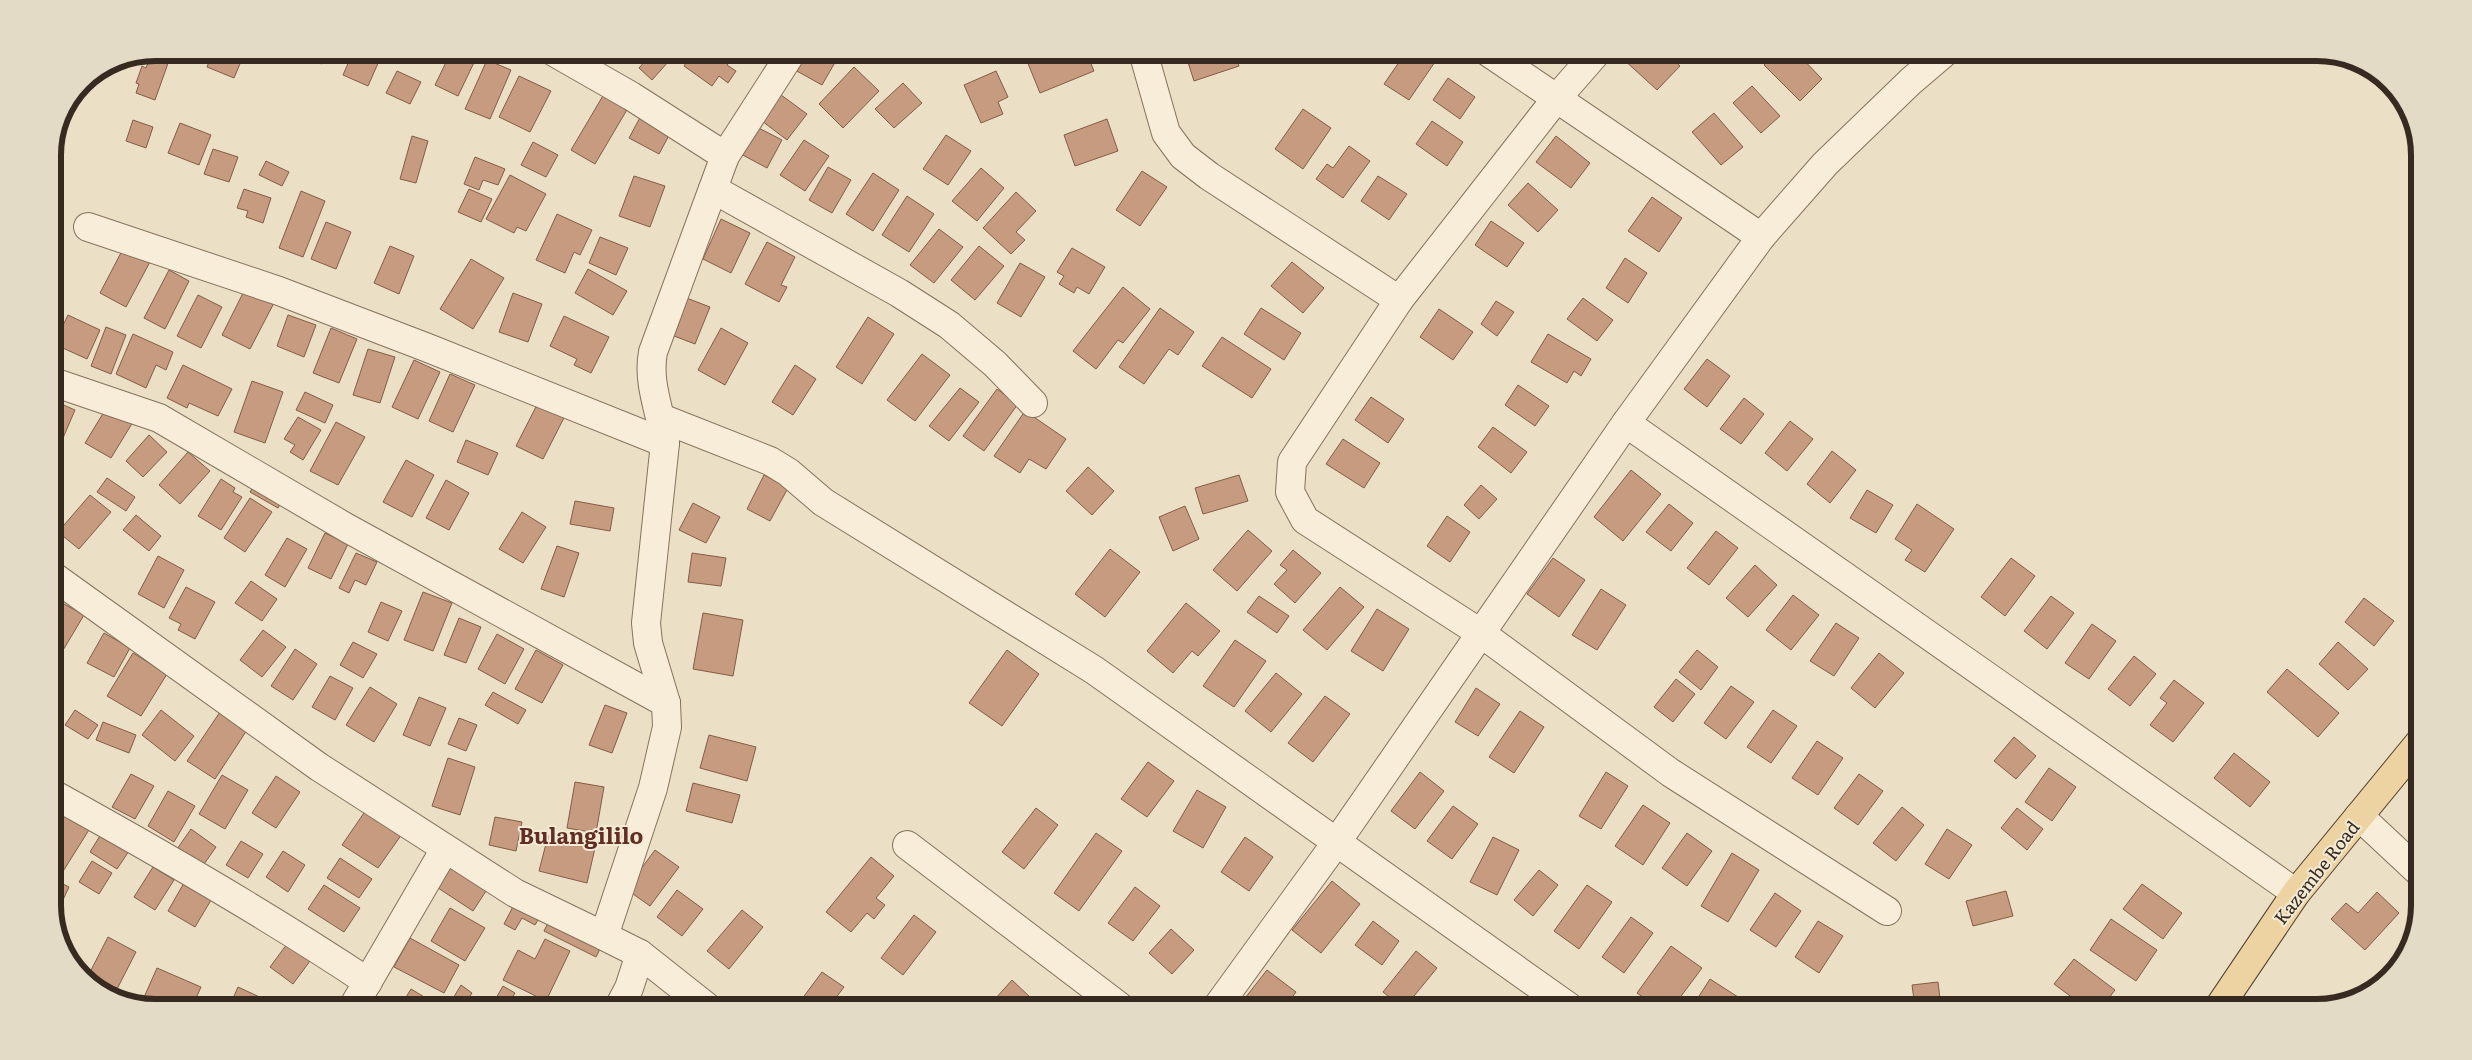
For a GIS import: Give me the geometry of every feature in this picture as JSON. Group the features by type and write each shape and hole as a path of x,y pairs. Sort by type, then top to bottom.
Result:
{"main road":[{"name":"Kazembe Road","path":"2225,999 2296,893 2411,753"}],"street":[{"path":"570,61 631,96 725,156"},
{"path":"604,936 653,788 667,727 666,702 648,643 646,624 663,431 652,388 650,370 653,352 725,156 786,61"},
{"path":"1146,61 1166,133 1183,156 1209,176 1399,300"},
{"path":"1501,61 1761,237"},
{"path":"1589,61 1556,99 1399,300 1292,462 1290,492 1305,520 1482,634 1671,773 1887,911"},
{"path":"1223,999 1336,843 1626,423 1761,237 1825,164 1935,61"},
{"path":"713,189 899,293 949,325 995,364 1033,403"},
{"path":"88,227 289,295 428,348 663,431 770,461 788,472 823,502 1094,670 1556,999"},
{"path":"61,385 159,418 347,528 666,702"},
{"path":"1626,423 2296,893"},
{"path":"61,582 318,767 514,893 640,954 696,999"},
{"path":"61,798 162,854 255,909 368,982"},
{"path":"2359,816 2411,864"},
{"path":"907,845 1108,999"},
{"path":"358,999 445,850"},
{"path":"624,999 640,954"}],"building":[{"path":"149,61 169,61 155,100 136,93 139,84 136,83 142,66 146,68"},
{"path":"209,61 241,61 234,78 207,67"},
{"path":"349,61 379,61 368,86 343,75"},
{"path":"447,61 475,61 458,96 435,85"},
{"path":"487,61 511,70 490,119 465,109"},
{"path":"645,61 669,61 652,80 639,68"},
{"path":"687,61 730,61 727,65 736,71 728,83 719,76 712,86 684,66"},
{"path":"800,61 836,61 822,85 795,70"},
{"path":"1027,61 1090,61 1094,71 1040,93"},
{"path":"1188,61 1237,61 1239,66 1194,81"},
{"path":"1400,61 1436,61 1409,100 1384,84"},
{"path":"1625,61 1675,61 1680,66 1657,90"},
{"path":"1768,61 1805,61 1822,79 1800,101 1764,65"},
{"path":"854,67 879,91 843,128 819,104"},
{"path":"397,71 421,82 410,104 386,93"},
{"path":"996,71 1008,97 998,102 1003,114 981,123 964,85"},
{"path":"519,76 551,91 530,132 499,117"},
{"path":"1448,78 1475,97 1460,119 1433,100"},
{"path":"903,83 922,103 894,128 875,109"},
{"path":"1752,86 1780,116 1761,133 1733,103"},
{"path":"777,92 807,114 787,140 758,118"},
{"path":"604,94 628,108 595,164 571,150"},
{"path":"1303,109 1331,128 1303,169 1275,149"},
{"path":"643,112 673,128 659,154 629,138"},
{"path":"1714,113 1743,147 1721,165 1692,132"},
{"path":"741,119 782,140 767,168 726,146"},
{"path":"1107,119 1118,151 1075,166 1064,135"},
{"path":"133,120 153,127 146,148 126,141"},
{"path":"1432,121 1463,142 1447,166 1416,144"},
{"path":"180,123 211,135 199,165 168,153"},
{"path":"946,135 971,151 948,185 923,169"},
{"path":"412,136 428,141 416,183 400,179"},
{"path":"1556,136 1590,163 1571,188 1536,162"},
{"path":"804,140 829,156 805,191 780,175"},
{"path":"533,142 558,155 546,177 521,165"},
{"path":"1349,146 1370,161 1343,198 1316,179 1327,164 1333,168"},
{"path":"213,149 238,157 229,182 204,174"},
{"path":"475,157 505,169 498,185 483,180 479,190 464,184"},
{"path":"266,161 289,172 282,186 259,175"},
{"path":"828,167 851,180 832,213 809,200"},
{"path":"981,168 1004,188 977,221 952,201"},
{"path":"1142,171 1167,187 1140,226 1116,210"},
{"path":"873,173 899,190 873,231 846,214"},
{"path":"510,175 546,194 526,231 517,227 514,233 486,219"},
{"path":"634,176 665,186 650,227 619,216"},
{"path":"1378,176 1407,194 1389,220 1361,201"},
{"path":"1528,183 1558,210 1538,232 1508,205"},
{"path":"244,189 271,198 263,223 246,217 248,211 237,208"},
{"path":"469,189 492,199 481,222 458,212"},
{"path":"301,191 325,201 303,257 279,248"},
{"path":"1016,192 1036,211 1016,232 1025,240 1011,254 983,228"},
{"path":"907,196 934,214 909,252 882,235"},
{"path":"1652,197 1682,218 1659,252 1628,231"},
{"path":"557,214 592,230 580,255 574,252 565,273 536,260"},
{"path":"721,219 750,233 731,273 703,259"},
{"path":"1491,221 1524,243 1507,267 1475,245"},
{"path":"326,222 351,232 336,269 311,259"},
{"path":"939,229 963,247 934,283 910,265"},
{"path":"600,237 628,248 616,275 589,263"},
{"path":"767,242 795,257 781,285 787,287 779,302 745,284"},
{"path":"390,246 414,256 399,294 374,283"},
{"path":"979,246 1004,266 975,300 951,280"},
{"path":"124,247 151,260 126,307 100,293"},
{"path":"1072,248 1105,267 1089,294 1077,287 1074,293 1059,284 1064,276 1057,272"},
{"path":"1625,258 1647,273 1628,303 1606,288"},
{"path":"471,259 504,278 473,329 440,309"},
{"path":"1292,262 1324,288 1303,313 1271,286"},
{"path":"1020,263 1045,277 1021,317 997,303"},
{"path":"588,269 627,291 613,315 575,293"},
{"path":"169,270 189,281 165,329 144,318"},
{"path":"246,287 275,301 250,349 222,335"},
{"path":"1123,287 1150,309 1123,343 1118,340 1096,369 1073,351"},
{"path":"513,293 542,304 528,342 499,332"},
{"path":"198,295 222,307 201,348 177,336"},
{"path":"684,297 710,307 695,344 669,334"},
{"path":"1583,298 1613,320 1597,341 1567,319"},
{"path":"1496,301 1514,312 1497,336 1481,324"},
{"path":"1160,308 1194,332 1178,355 1169,349 1144,384 1119,367"},
{"path":"1261,308 1301,333 1284,360 1244,334"},
{"path":"1439,309 1473,332 1453,360 1420,337"},
{"path":"68,315 100,330 87,359 61,347 61,330"},
{"path":"288,315 316,325 304,357 277,346"},
{"path":"564,316 609,337 591,373 574,365 577,359 550,346"},
{"path":"868,317 894,334 862,384 836,367"},
{"path":"106,327 126,335 111,374 91,366"},
{"path":"331,328 357,339 339,383 313,373"},
{"path":"721,328 748,343 725,385 698,370"},
{"path":"133,334 173,352 166,370 156,365 146,388 116,374"},
{"path":"1548,334 1591,359 1581,376 1574,371 1567,383 1531,362"},
{"path":"1222,337 1271,369 1252,398 1202,366"},
{"path":"368,349 395,357 380,403 353,395"},
{"path":"922,354 950,375 915,421 887,400"},
{"path":"1707,359 1730,376 1707,407 1684,389"},
{"path":"414,360 440,372 418,419 392,407"},
{"path":"183,365 232,389 218,416 189,403 187,408 167,398"},
{"path":"795,365 816,379 793,415 772,402"},
{"path":"450,374 475,385 453,432 429,421"},
{"path":"252,381 283,392 265,443 234,432"},
{"path":"1518,385 1549,406 1535,426 1505,405"},
{"path":"960,388 979,402 949,441 929,426"},
{"path":"997,389 1018,404 984,451 963,436"},
{"path":"305,392 333,405 325,423 296,410"},
{"path":"542,395 569,408 543,459 516,446"},
{"path":"1371,397 1404,419 1388,443 1355,420"},
{"path":"1744,398 1764,414 1741,444 1720,429"},
{"path":"110,402 136,417 111,458 85,443"},
{"path":"61,404 75,410 61,443"},
{"path":"1025,411 1066,439 1046,469 1029,459 1020,473 994,456"},
{"path":"298,417 321,430 303,460 290,452 295,445 284,439"},
{"path":"1790,421 1813,439 1787,471 1765,453"},
{"path":"336,422 365,437 338,485 310,471"},
{"path":"1493,427 1527,452 1511,473 1478,447"},
{"path":"149,435 167,452 143,477 126,461"},
{"path":"1343,439 1380,463 1364,488 1326,464"},
{"path":"466,440 498,453 488,475 457,462"},
{"path":"1832,451 1856,470 1830,503 1807,484"},
{"path":"188,452 210,471 180,504 159,485"},
{"path":"406,460 434,475 412,517 383,502"},
{"path":"1088,467 1114,491 1092,515 1066,491"},
{"path":"1631,470 1661,494 1623,541 1594,517"},
{"path":"764,475 788,488 770,521 747,509"},
{"path":"1239,475 1248,501 1203,514 1195,488"},
{"path":"107,478 135,497 126,511 97,492"},
{"path":"221,479 235,488 233,492 242,497 221,530 198,516"},
{"path":"258,479 286,494 278,508 250,492"},
{"path":"446,480 469,493 449,530 426,518"},
{"path":"1481,485 1497,499 1479,519 1464,505"},
{"path":"1867,490 1893,505 1876,533 1850,518"},
{"path":"90,495 111,512 79,549 61,534 61,529"},
{"path":"250,498 272,512 245,552 224,538"},
{"path":"575,501 614,508 610,531 570,524"},
{"path":"693,503 720,517 706,543 679,530"},
{"path":"1669,504 1693,523 1671,551 1646,532"},
{"path":"1917,504 1954,529 1925,572 1905,560 1912,550 1895,539"},
{"path":"1185,506 1199,539 1173,551 1159,517"},
{"path":"522,512 546,527 523,563 499,549"},
{"path":"136,515 161,536 149,551 123,530"},
{"path":"1447,516 1470,532 1450,562 1427,546"},
{"path":"1248,530 1272,551 1237,591 1213,570"},
{"path":"1716,531 1738,548 1709,585 1687,568"},
{"path":"325,533 348,544 331,579 308,568"},
{"path":"287,538 307,549 285,587 265,575"},
{"path":"557,546 579,553 564,597 541,589"},
{"path":"1110,549 1140,572 1105,617 1075,594"},
{"path":"1293,550 1321,573 1295,603 1274,584 1287,570 1280,565"},
{"path":"356,553 377,562 366,585 355,580 349,593 339,588"},
{"path":"692,553 726,558 721,586 688,582"},
{"path":"158,556 184,570 164,608 138,594"},
{"path":"1553,558 1585,580 1559,617 1527,594"},
{"path":"2011,558 2035,576 2005,616 1981,597"},
{"path":"1755,565 1777,585 1748,617 1726,598"},
{"path":"251,581 277,599 262,621 235,603"},
{"path":"186,587 215,602 195,639 178,630 181,624 169,618"},
{"path":"1340,587 1364,607 1327,650 1303,630"},
{"path":"1601,589 1626,605 1597,650 1572,635"},
{"path":"423,592 452,603 433,651 404,640"},
{"path":"1793,595 1819,615 1791,650 1766,630"},
{"path":"1259,596 1289,616 1277,633 1247,612"},
{"path":"2051,596 2074,613 2047,649 2024,631"},
{"path":"2364,598 2394,621 2374,646 2345,622"},
{"path":"61,602 84,615 61,651"},
{"path":"381,602 402,611 388,641 368,632"},
{"path":"1186,603 1220,631 1198,656 1192,651 1173,673 1147,651"},
{"path":"1377,609 1409,629 1383,671 1351,651"},
{"path":"703,613 743,620 733,676 693,669"},
{"path":"459,618 481,627 466,663 444,655"},
{"path":"1836,623 1859,638 1834,676 1810,661"},
{"path":"2092,624 2116,641 2089,679 2065,663"},
{"path":"263,630 286,647 262,677 240,660"},
{"path":"104,633 130,648 114,677 87,663"},
{"path":"497,634 524,649 505,684 478,669"},
{"path":"1235,640 1266,661 1234,707 1203,686"},
{"path":"353,642 377,654 363,678 340,665"},
{"path":"2338,642 2368,669 2348,690 2319,664"},
{"path":"295,649 317,664 293,700 271,686"},
{"path":"536,650 563,665 542,703 515,689"},
{"path":"1007,650 1039,674 1002,726 969,703"},
{"path":"1697,650 1718,667 1701,690 1679,672"},
{"path":"133,653 167,674 141,716 107,696"},
{"path":"1879,653 1904,673 1875,708 1851,688"},
{"path":"2134,656 2156,674 2130,706 2108,689"},
{"path":"2287,669 2339,713 2318,737 2267,692"},
{"path":"1276,673 1302,694 1271,732 1245,711"},
{"path":"330,676 353,688 335,720 312,707"},
{"path":"1676,679 1695,694 1673,722 1654,707"},
{"path":"2174,680 2204,703 2173,742 2150,725 2167,703 2160,698"},
{"path":"1731,686 1754,702 1726,739 1704,723"},
{"path":"370,687 397,704 374,742 346,725"},
{"path":"1476,688 1500,704 1478,736 1455,722"},
{"path":"493,692 526,710 518,724 485,705"},
{"path":"1325,696 1350,714 1313,762 1288,743"},
{"path":"419,697 446,708 430,746 403,735"},
{"path":"605,705 627,713 612,753 589,745"},
{"path":"75,710 98,725 88,739 65,725"},
{"path":"161,710 194,736 175,761 142,735"},
{"path":"1773,710 1797,726 1771,763 1747,747"},
{"path":"1520,711 1544,727 1514,773 1489,757"},
{"path":"220,712 247,730 215,779 187,761"},
{"path":"459,718 477,725 466,751 448,744"},
{"path":"103,722 136,735 129,753 96,740"},
{"path":"709,735 756,747 747,781 700,768"},
{"path":"2014,737 2036,756 2016,779 1994,761"},
{"path":"1817,741 1843,758 1818,795 1792,778"},
{"path":"2234,753 2270,782 2250,807 2214,778"},
{"path":"448,758 475,767 460,815 432,806"},
{"path":"1148,762 1174,781 1147,817 1121,799"},
{"path":"2049,768 2076,787 2052,821 2025,802"},
{"path":"1420,772 1444,791 1415,829 1391,811"},
{"path":"1606,772 1628,786 1601,829 1579,816"},
{"path":"131,774 154,786 135,819 112,807"},
{"path":"1859,774 1883,791 1858,825 1834,808"},
{"path":"222,775 248,790 225,829 199,814"},
{"path":"276,776 300,792 276,828 252,813"},
{"path":"575,782 604,787 596,833 567,828"},
{"path":"693,783 740,795 732,823 686,811"},
{"path":"1197,790 1226,807 1203,848 1173,831"},
{"path":"168,791 195,806 174,842 148,826"},
{"path":"71,801 97,817 62,873 61,872 61,817"},
{"path":"1643,805 1670,823 1643,865 1615,846"},
{"path":"1453,806 1478,824 1452,859 1427,841"},
{"path":"1902,807 1924,825 1896,861 1873,843"},
{"path":"1036,808 1058,825 1024,869 1002,852"},
{"path":"2017,808 2043,829 2027,850 2001,828"},
{"path":"366,810 402,834 378,868 342,845"},
{"path":"495,817 522,822 516,851 489,845"},
{"path":"109,821 137,839 117,869 90,852"},
{"path":"191,829 216,847 202,867 177,849"},
{"path":"1947,829 1972,845 1949,879 1925,864"},
{"path":"1096,833 1122,851 1079,911 1054,893"},
{"path":"1687,833 1712,851 1687,886 1662,868"},
{"path":"548,836 595,848 587,883 539,871"},
{"path":"1245,837 1273,857 1249,891 1221,872"},
{"path":"1493,837 1519,850 1497,895 1470,882"},
{"path":"241,841 263,854 248,878 226,865"},
{"path":"655,850 679,867 650,906 626,889"},
{"path":"283,851 305,865 288,892 266,877"},
{"path":"1732,853 1759,870 1728,922 1701,906"},
{"path":"871,857 894,876 876,898 885,905 874,919 867,913 851,932 826,912"},
{"path":"340,858 372,879 359,898 327,878"},
{"path":"92,861 112,873 99,894 79,882"},
{"path":"448,861 488,888 473,911 432,884"},
{"path":"153,867 174,880 155,910 134,897"},
{"path":"1539,870 1558,885 1533,916 1514,900"},
{"path":"189,874 217,890 195,927 168,911"},
{"path":"1332,881 1360,904 1321,953 1292,930"},
{"path":"61,883 69,887 61,904"},
{"path":"2142,884 2182,913 2163,939 2123,909"},
{"path":"324,885 360,908 344,932 308,909"},
{"path":"1587,885 1612,902 1579,949 1554,931"},
{"path":"1135,887 1160,906 1133,941 1108,923"},
{"path":"677,890 703,909 682,936 657,917"},
{"path":"2006,891 2013,916 1973,926 1966,901"},
{"path":"2377,892 2399,913 2365,950 2331,919 2346,903 2358,913"},
{"path":"1775,893 1801,911 1776,947 1750,930"},
{"path":"517,899 542,913 535,925 522,918 515,930 504,924"},
{"path":"450,908 485,928 465,961 431,941"},
{"path":"742,910 763,927 729,969 707,951"},
{"path":"914,915 936,932 903,975 881,958"},
{"path":"551,917 603,943 596,957 544,931"},
{"path":"1631,917 1653,933 1624,973 1602,957"},
{"path":"2111,919 2157,950 2136,981 2090,950"},
{"path":"1373,921 1399,941 1382,965 1355,945"},
{"path":"1818,921 1843,936 1819,973 1795,957"},
{"path":"1171,929 1194,950 1172,974 1149,953"},
{"path":"108,937 136,952 117,989 97,979 90,972"},
{"path":"410,938 459,965 444,993 394,967"},
{"path":"545,939 570,951 547,999 542,999 503,980 518,950 535,959"},
{"path":"290,940 313,957 293,984 270,967"},
{"path":"1671,946 1702,968 1679,999 1646,999 1637,993"},
{"path":"1416,951 1437,968 1412,999 1392,999 1383,992"},
{"path":"2074,959 2115,990 2108,999 2074,999 2054,984"},
{"path":"157,968 201,987 196,999 144,998"},
{"path":"1267,970 1296,992 1291,999 1244,999"},
{"path":"822,972 844,987 835,999 802,999"},
{"path":"1710,979 1738,997 1737,999 1697,999"},
{"path":"1012,980 1032,999 995,999"},
{"path":"1938,982 1940,999 1914,999 1912,985"},
{"path":"461,985 472,993 468,999 453,999"},
{"path":"503,986 515,993 512,999 496,999"},
{"path":"238,987 264,999 233,999"},
{"path":"411,989 428,999 405,999"}],"district":[{"name":"Bulangililo","path":"581,834"}]}
